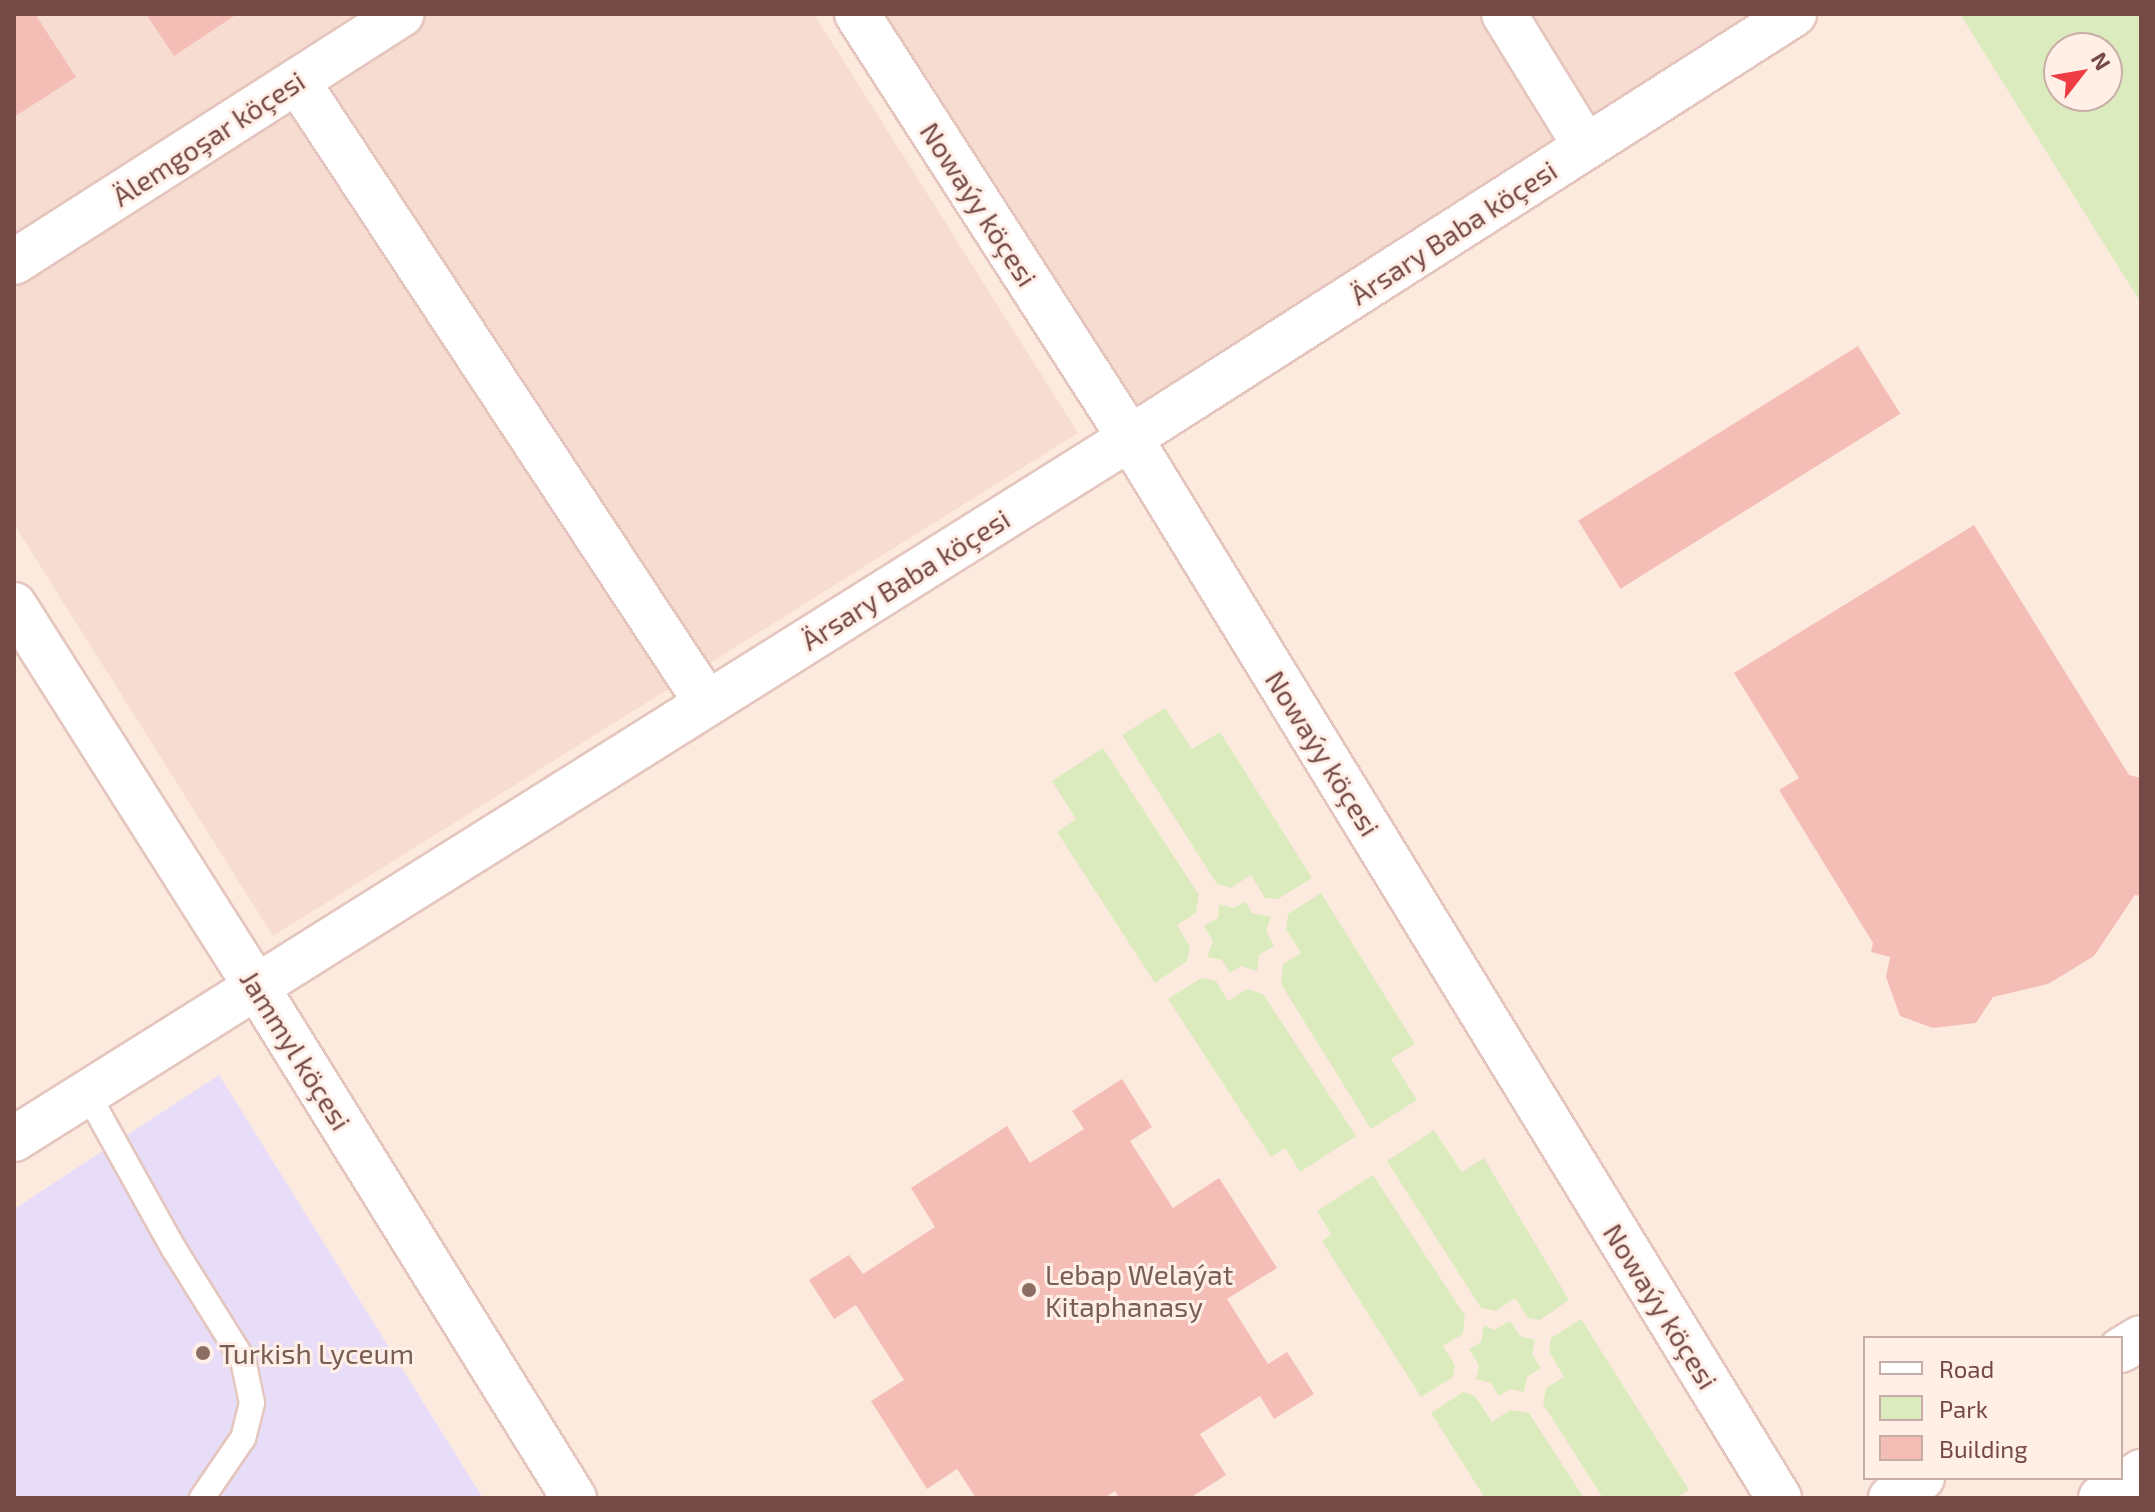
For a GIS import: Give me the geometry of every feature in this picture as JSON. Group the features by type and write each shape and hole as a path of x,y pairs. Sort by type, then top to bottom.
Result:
{"street":[{"name":"Älemgoşar köçesi","path":"14,262 402,14"},
{"name":"Nowaýy köçesi","path":"857,14 1130,438 1779,1498"},
{"path":"1504,14 1586,147"},
{"name":"Ärsary Baba köçesi","path":"14,1139 1130,438 1794,14"},
{"path":"297,81 707,703"},
{"name":"Jammyl köçesi","path":"14,605 256,986 574,1498"},
{"path":"2123,1349 2141,1338"},
{"path":"2101,1498 2141,1472"},
{"path":"1891,1498 1919,1480"}],"lane":[{"path":"87,1093 174,1249 243,1360 252,1403 243,1438 202,1498"}],"shaded area":[{"path":"14,14 814,14 1078,433 273,936 14,524"},
{"path":"857,14 1794,14 1130,438"},
{"name":"Turkish Lyceum","path":"219,1075 483,1498 14,1498 14,1209"}],"green space":[{"path":"1960,14 2141,14 2141,303"},
{"path":"1165,708 1192,749 1220,732 1312,878 1278,899 1265,898 1251,875 1231,888 1217,884 1122,735"},
{"path":"1103,748 1199,895 1196,913 1177,925 1190,947 1187,961 1155,983 1057,832 1076,819 1052,781"},
{"path":"1321,893 1415,1044 1391,1059 1417,1100 1371,1129 1281,984 1283,964 1301,953 1286,929 1288,914"},
{"path":"1246,902 1252,913 1271,917 1266,931 1274,946 1259,955 1257,971 1241,966 1230,973 1222,960 1207,957 1213,941 1204,926 1218,918 1219,904 1233,908"},
{"path":"1201,978 1216,981 1228,1001 1247,989 1263,994 1356,1136 1300,1172 1285,1148 1271,1157 1168,999"},
{"path":"1434,1130 1462,1172 1484,1158 1569,1300 1540,1320 1528,1318 1515,1298 1496,1311 1481,1308 1387,1161"},
{"path":"1373,1175 1465,1316 1463,1334 1443,1346 1455,1365 1453,1377 1421,1397 1322,1241 1331,1234 1317,1211"},
{"path":"1581,1319 1689,1490 1676,1498 1603,1498 1543,1404 1546,1388 1564,1377 1549,1351 1551,1338"},
{"path":"1510,1321 1520,1336 1535,1340 1532,1354 1541,1368 1527,1377 1524,1392 1510,1389 1499,1396 1491,1383 1476,1379 1479,1365 1469,1349 1481,1342 1484,1325 1494,1330"},
{"path":"1463,1392 1475,1396 1492,1422 1510,1410 1529,1413 1584,1498 1485,1498 1431,1413"}],"building":[{"path":"14,14 35,14 76,77 14,117"},
{"path":"146,14 237,14 174,56"},
{"path":"1858,346 1900,414 1621,589 1578,521"},
{"path":"1974,525 2129,775 2141,778 2141,896 2135,895 2094,956 2048,984 1993,997 1976,1023 1933,1028 1900,1016 1886,977 1890,957 1871,952 1873,943 1779,790 1799,778 1734,673"},
{"name":"Lebap Welaýat Kitaphanasy","path":"1122,1079 1152,1127 1130,1141 1173,1208 1219,1178 1277,1268 1227,1299 1268,1364 1287,1352 1314,1394 1274,1419 1260,1396 1200,1434 1226,1475 1190,1498 1119,1498 1115,1491 1104,1498 976,1498 957,1469 927,1489 871,1401 904,1380 856,1305 834,1319 809,1280 849,1255 863,1274 935,1227 911,1188 1007,1126 1030,1163 1084,1129 1072,1111"}],"place":[{"name":"Lebap Welaýat Kitaphanasy","path":"1029,1290"},
{"name":"Turkish Lyceum","path":"203,1353"}]}
